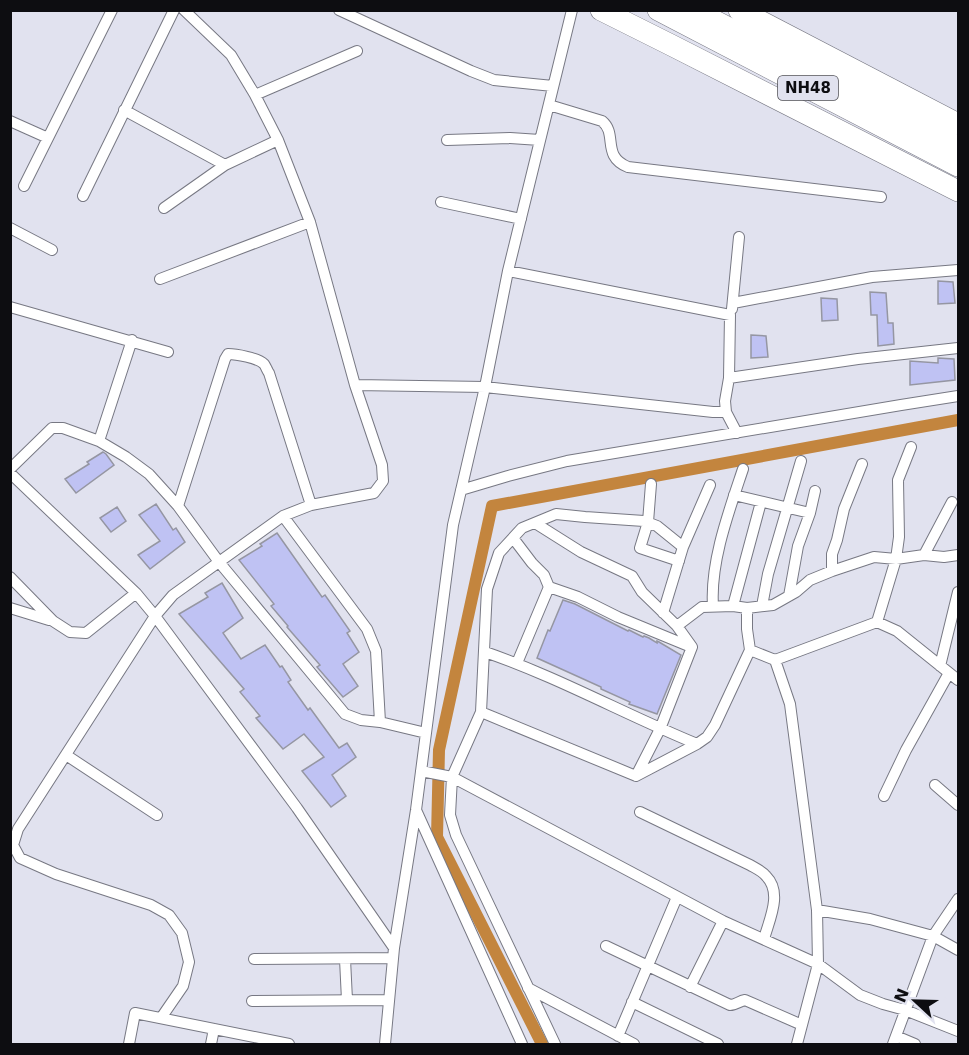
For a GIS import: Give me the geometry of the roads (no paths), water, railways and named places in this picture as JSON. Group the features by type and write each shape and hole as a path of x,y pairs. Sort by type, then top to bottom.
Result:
{"highway":[{"path":"600,10 958,191"},
{"name":"NH48","path":"658,10 958,166"},
{"name":"NH48","path":"694,10 958,147"},
{"path":"739,10 958,124"}],"street":[{"path":"24,186 112,10"},
{"path":"83,196 174,10"},
{"path":"161,1018 183,986 189,962 182,933 169,915 151,904 56,874 20,858 13,846 18,829 155,616 173,595 283,516 311,505 374,493 383,481 382,465 355,385 310,222 278,140 231,55 184,10"},
{"path":"339,10 494,80 553,86"},
{"path":"389,1043 389,1000 394,953 424,772 426,733 453,525 485,387 508,271 572,10"},
{"path":"255,95 357,51"},
{"path":"549,105 606,124 616,160 628,166 881,197"},
{"path":"124,110 225,165"},
{"path":"10,121 48,138"},
{"path":"447,140 510,138 540,140"},
{"path":"164,208 225,165 278,140"},
{"path":"441,202 521,219"},
{"path":"160,279 310,222"},
{"path":"10,228 52,250"},
{"path":"737,433 726,412 725,401 729,378 730,315 739,237"},
{"path":"733,303 872,278 958,270"},
{"path":"508,271 730,315"},
{"path":"10,307 168,352"},
{"path":"99,441 132,340"},
{"path":"729,378 858,359 958,348"},
{"path":"177,506 228,354 235,354 265,364 311,505"},
{"path":"355,385 485,387 726,412"},
{"path":"461,490 567,461 958,396"},
{"path":"394,953 297,808 155,616 136,594 10,471 52,428 63,428 99,441 126,457 149,474 177,506 219,562 345,714 361,720 426,733"},
{"path":"877,622 896,559 899,537 898,480 910,447"},
{"path":"762,606 768,574 801,461"},
{"path":"832,571 832,554 844,509 862,464"},
{"path":"713,606 715,563 743,469"},
{"path":"651,484 648,522 640,548 679,561"},
{"path":"663,613 683,547 710,484"},
{"path":"789,596 798,546 815,491"},
{"path":"734,495 810,513"},
{"path":"733,606 761,502"},
{"path":"924,555 952,502"},
{"path":"555,1044 456,835 450,815 449,776 481,712 487,589 499,553 522,528 556,514 648,522 657,526 683,547"},
{"path":"283,516 367,629 376,651 380,722"},
{"path":"535,523 581,552 632,576 642,592 677,626 692,647"},
{"path":"513,538 544,575 549,587 517,663"},
{"path":"677,626 702,607 747,608 773,604 796,592 810,580 874,557 896,559 924,555 944,557 958,555"},
{"path":"10,577 53,621 70,632 86,633 136,594"},
{"path":"549,587 578,597 692,647"},
{"path":"940,666 958,592"},
{"path":"10,608 53,621"},
{"path":"481,712 636,776 707,738 750,650 747,608"},
{"path":"750,650 776,660 877,622 897,631 954,677 906,750 884,796"},
{"path":"636,776 660,729 692,647"},
{"path":"484,652 517,663 660,729 698,744"},
{"path":"776,660 790,704 817,910 818,964 797,1044"},
{"path":"66,755 158,815"},
{"path":"424,772 449,776 723,921 818,964 860,994 958,1031"},
{"path":"935,785 958,806"},
{"path":"416,810 522,1044"},
{"path":"640,812 766,875 775,899 764,939"},
{"path":"618,1036 677,897"},
{"path":"915,1044 894,1040 933,936 958,899"},
{"path":"817,910 870,920 933,936 958,950"},
{"path":"690,987 723,921"},
{"path":"606,946 729,1005 736,1005 746,1000 802,1025"},
{"path":"254,959 345,959 394,953"},
{"path":"345,959 347,1000"},
{"path":"528,988 634,1044"},
{"path":"252,1001 389,1000"},
{"path":"632,1002 718,1044"},
{"path":"129,1044 135,1013 288,1044"},
{"path":"211,1044 214,1029"}],"waterway":[{"path":"542,1044 437,837 439,750 492,506 958,420"}]}
